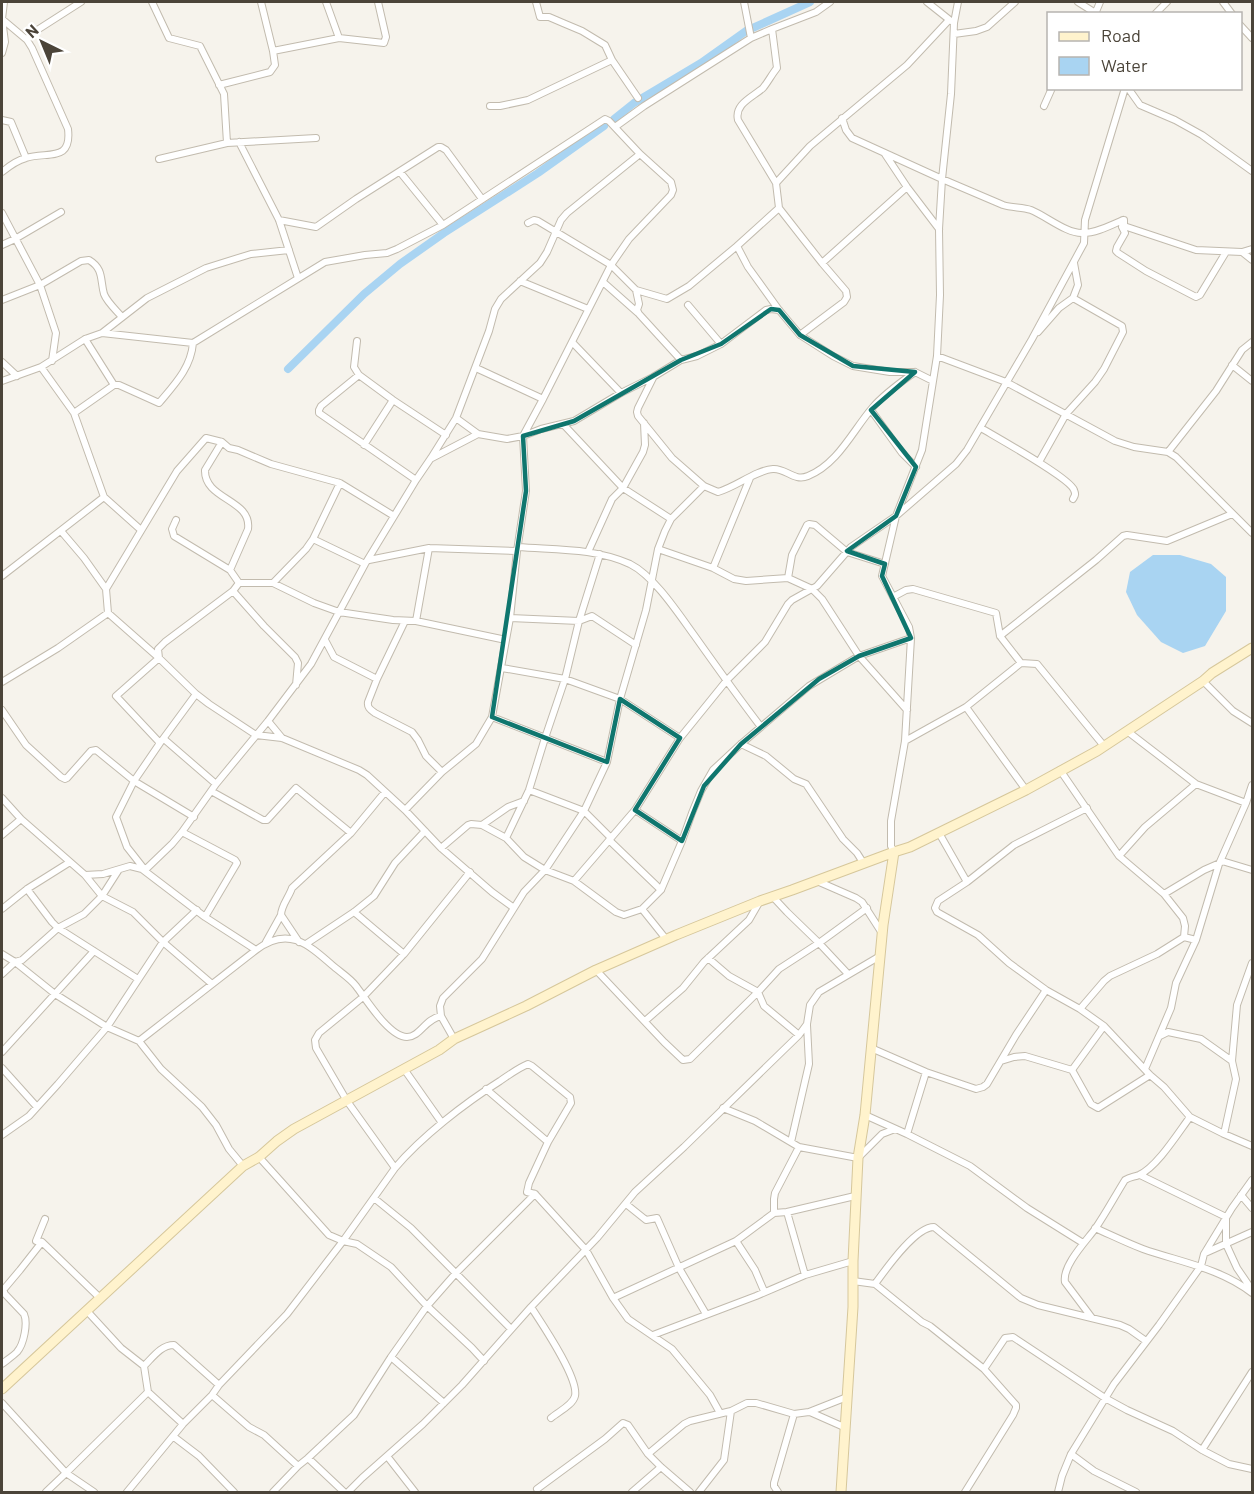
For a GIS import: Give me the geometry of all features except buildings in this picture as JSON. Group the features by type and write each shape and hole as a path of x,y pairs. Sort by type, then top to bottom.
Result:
{"street":[{"path":"2,53 5,42 2,19 4,2"},
{"path":"27,40 31,34 81,2"},
{"path":"152,2 169,38 200,46 224,94 227,143"},
{"path":"219,85 270,72 275,65 261,2"},
{"path":"326,2 339,38"},
{"path":"273,51 339,38 384,43 386,37 378,2"},
{"path":"536,2 540,17 549,17 563,22 605,45 612,60 638,98"},
{"path":"744,2 751,38"},
{"path":"615,127 751,38 816,12 830,2"},
{"path":"927,2 952,21"},
{"path":"841,1492 853,1307 852,1281 858,1158 865,1115 882,934 894,852 891,846 891,821 905,741 911,638 909,627 882,576 896,516 922,450 937,356 942,179 951,93 954,34 952,21 958,2"},
{"path":"954,34 987,27 1015,2"},
{"path":"1078,2 1094,12"},
{"path":"2,19 27,40 32,48 68,129 69,138 65,148 59,154 26,158 2,172"},
{"path":"776,183 810,146 907,64 952,21"},
{"path":"772,28 777,68 763,88 739,107 736,115 776,183 780,208 846,291 847,297 844,302 800,336"},
{"path":"490,106 528,100 612,60"},
{"path":"1044,106 1051,90"},
{"path":"574,881 635,810 680,738 727,680 765,642 788,604 819,584 847,552 896,516 956,464 968,450 1084,243 1085,220 1125,90"},
{"path":"1128,90 1140,105 1202,135 1252,170"},
{"path":"842,118 852,138 1003,205 1029,210 1073,232 1085,233 1124,220"},
{"path":"2,120 11,122 26,158"},
{"path":"102,333 193,343 325,262 387,253 442,225 603,120 609,121 670,182 673,190 670,195 629,239 610,265 523,436 526,490 510,618 492,717 476,744 442,772 405,810"},
{"path":"159,159 227,143 316,138"},
{"path":"239,142 279,220 298,278"},
{"path":"279,220 316,226 438,147 446,150 482,199"},
{"path":"144,869 182,832 211,790 296,686 311,664 394,516 456,418 476,368 495,309 501,299 540,263 561,220 567,213 640,154"},
{"path":"885,154 939,230"},
{"path":"400,172 442,225"},
{"path":"822,263 907,187"},
{"path":"528,223 538,221 610,265 636,290 667,299 689,286 780,208"},
{"path":"2,245 61,212"},
{"path":"2,213 40,285 56,333 52,361"},
{"path":"1124,220 1124,226 1196,250 1242,252 1252,249"},
{"path":"1124,220 1122,228 1125,233 1116,251 1146,271 1196,297 1200,295 1226,252"},
{"path":"736,246 748,267 800,336 826,353 853,366 890,372 915,372 933,381"},
{"path":"2,381 52,361 85,339 102,333 156,292 214,264 251,254 289,250"},
{"path":"1242,252 1252,260"},
{"path":"2,300 40,285 81,261 89,260 98,266 104,296 122,317"},
{"path":"1032,339 1059,309 1073,298 1078,285 1074,263"},
{"path":"520,281 588,309"},
{"path":"603,282 639,314 681,360"},
{"path":"636,290 639,314"},
{"path":"1039,462 1066,414 1104,369 1124,330 1120,325 1073,298"},
{"path":"688,305 721,344"},
{"path":"456,418 478,434 507,439 578,419 681,360 697,356 721,344 761,313 771,309 779,310"},
{"path":"85,339 114,385"},
{"path":"357,341 354,367 359,375 446,435"},
{"path":"572,342 621,393"},
{"path":"1168,452 1211,398 1242,350 1252,342"},
{"path":"74,413 114,385 119,385 159,404 182,374 192,354 193,343"},
{"path":"937,356 1006,382 1115,441 1125,445 1168,452 1182,462 1252,533"},
{"path":"2,362 17,376"},
{"path":"1232,365 1252,381"},
{"path":"41,367 74,413 104,497 141,530"},
{"path":"476,368 543,399"},
{"path":"653,378 637,412 672,458 704,486 718,492 774,469 799,478 816,472 834,458 871,410 915,372"},
{"path":"359,375 321,406 319,410 321,416 416,480"},
{"path":"364,446 393,400"},
{"path":"871,410 902,453 916,467"},
{"path":"588,552 612,499 623,488 644,449 644,423"},
{"path":"563,424 623,488 671,519"},
{"path":"981,428 1039,462 1073,487 1075,495 1073,499"},
{"path":"431,458 478,434"},
{"path":"106,589 177,471 206,439 222,442 229,448 270,464 340,483 394,516"},
{"path":"222,442 205,470 205,474 208,483 215,491 246,514 249,524 230,570"},
{"path":"713,568 750,477"},
{"path":"273,583 313,539 340,483"},
{"path":"454,1039 441,1016 440,1006 443,998 482,959 528,887 545,870 584,811 607,762 620,699 652,582 658,549 671,519 704,486"},
{"path":"2,576 104,497"},
{"path":"1000,636 1123,536 1167,541 1232,514"},
{"path":"176,520 172,534 230,570 239,583"},
{"path":"788,578 792,555 809,524 814,525 847,552 885,564"},
{"path":"61,531 106,589 108,613 196,694 256,735 282,738 363,772 405,810 441,848 514,908"},
{"path":"313,539 367,562 429,548 518,549 588,552 630,565 641,571 672,605 761,727"},
{"path":"416,621 429,548"},
{"path":"658,549 713,568 734,579 746,581 788,578 812,589 822,600 859,656 907,710"},
{"path":"506,838 529,790 565,679 579,621 600,554"},
{"path":"239,583 273,583 314,603 339,612 416,621 506,640"},
{"path":"159,658 158,650 165,642 233,591 239,583"},
{"path":"893,597 913,589 996,613 1000,636 1021,663"},
{"path":"233,591 296,657 298,663 296,686"},
{"path":"2,682 58,648 108,613"},
{"path":"510,618 579,621 592,616 636,645"},
{"path":"405,621 377,679 368,705 370,710 412,732 426,756 442,772"},
{"path":"441,848 464,826 482,825 506,838 524,857 545,870 574,881 616,912 624,915 642,909 661,890 704,786 716,767 809,686 859,656 911,638"},
{"path":"325,640 334,657 377,679"},
{"path":"2,1387 243,1166 259,1157 294,1130 439,1050 454,1039 596,970 760,901 910,847 939,833 1104,746 1252,648"},
{"path":"159,658 116,696 162,741 216,784"},
{"path":"905,741 966,707 1021,663 1037,664 1104,746"},
{"path":"502,668 565,679 620,699 680,738"},
{"path":"1203,681 1233,711 1252,723"},
{"path":"196,694 135,781 116,817 127,847 144,869 205,917 256,950"},
{"path":"966,707 1026,789"},
{"path":"2,710 26,744 61,777 67,778 93,749 99,751 135,781 194,817"},
{"path":"492,717 607,762"},
{"path":"268,721 282,738"},
{"path":"1127,731 1196,784 1246,803"},
{"path":"741,744 766,756 794,779 806,784 843,839 864,864"},
{"path":"1060,770 1119,856 1164,894 1183,918 1184,937"},
{"path":"1119,856 1152,821 1196,784"},
{"path":"1001,1062 1025,1056 1072,1070 1091,1104 1098,1108 1148,1072 1172,1008 1176,983 1196,940 1219,864 1252,785"},
{"path":"211,790 263,820 267,820 296,788 351,833"},
{"path":"529,790 584,811 661,890"},
{"path":"266,943 292,888 351,833 386,792"},
{"path":"2,798 21,819 85,875 102,896 133,912 163,942 212,984"},
{"path":"482,825 508,807 525,801"},
{"path":"1087,808 1014,845 967,882 938,901 935,908 937,912 978,935 1009,963 1046,990 1104,1026 1190,1117 1252,1146"},
{"path":"635,810 682,841"},
{"path":"2,835 21,819"},
{"path":"306,944 374,896 395,863 425,831"},
{"path":"182,832 237,863 205,917"},
{"path":"939,833 967,882"},
{"path":"1164,894 1222,861 1252,870"},
{"path":"2,909 27,889 70,862"},
{"path":"85,875 118,871 130,866 144,869"},
{"path":"2,974 15,962 22,960 58,928 84,914 102,896 118,871"},
{"path":"395,1168 347,1101 316,1048 315,1040 319,1033 363,997 404,954 470,872"},
{"path":"817,881 856,897 867,908 882,934"},
{"path":"27,889 58,928 138,980"},
{"path":"773,897 848,974"},
{"path":"645,1021 683,988 708,958 749,920 760,901"},
{"path":"596,970 683,1060 687,1060 779,969 867,908"},
{"path":"642,909 666,939"},
{"path":"2,1134 29,1116 58,1084 106,1027 163,942 197,910"},
{"path":"354,912 404,954"},
{"path":"280,915 298,942"},
{"path":"1080,1010 1110,976 1157,954 1184,937 1196,940"},
{"path":"139,1041 256,950 280,938 306,944 351,980 379,1017 397,1034 406,1038 412,1036 429,1021 441,1016"},
{"path":"2,1052 94,951"},
{"path":"2,954 55,994 106,1027 139,1041 161,1069 202,1107 243,1166"},
{"path":"791,1142 809,1065 807,1024 810,1005 819,992 880,956"},
{"path":"708,958 729,976 758,992 764,1006 799,1035"},
{"path":"1224,1134 1236,1079 1232,1061 1237,1005 1252,963"},
{"path":"871,1048 926,1072 980,1089 987,1084 1046,990"},
{"path":"308,1458 346,1492 444,1403 586,1250 635,1192 799,1035 807,1024"},
{"path":"1072,1070 1104,1026"},
{"path":"1160,1036 1168,1032 1201,1039 1232,1061"},
{"path":"127,1492 183,1424 287,1314 403,1159 442,1123 486,1089 528,1064 570,1097 571,1103 548,1142 527,1192 535,1194 586,1250 613,1298 628,1319 672,1349 710,1395 720,1413"},
{"path":"2,1068 37,1107"},
{"path":"404,1069 442,1123"},
{"path":"907,1134 926,1072"},
{"path":"486,1089 548,1142"},
{"path":"723,1108 756,1121 799,1147 858,1158"},
{"path":"865,1115 970,1166 1028,1208 1083,1243"},
{"path":"1093,1318 1068,1287 1064,1277 1066,1271 1125,1180 1140,1175 1157,1161 1190,1117"},
{"path":"858,1158 882,1134 895,1129"},
{"path":"774,1213 775,1193 799,1147"},
{"path":"259,1157 327,1233 332,1237 357,1244 391,1267 427,1306 484,1361"},
{"path":"1140,1175 1226,1217"},
{"path":"1058,1492 1071,1454 1105,1398 1122,1371 1159,1325 1201,1266 1204,1254 1252,1180"},
{"path":"273,1492 354,1415 427,1306 456,1273 535,1194"},
{"path":"1241,1195 1252,1208"},
{"path":"613,1298 736,1241 774,1213 855,1196"},
{"path":"374,1198 411,1228 511,1329"},
{"path":"626,1204 646,1220 657,1218 679,1268 706,1314"},
{"path":"787,1212 806,1275"},
{"path":"1226,1217 1226,1244 1237,1268 1252,1291"},
{"path":"45,1219 36,1241 42,1242 100,1298"},
{"path":"875,1284 904,1246 928,1227 937,1228 1022,1298 1038,1305 1124,1327 1146,1341"},
{"path":"1095,1228 1143,1248 1201,1266 1252,1291"},
{"path":"1204,1254 1252,1232"},
{"path":"736,1241 755,1270 764,1291"},
{"path":"2,1364 19,1349 27,1325 24,1314 4,1293 4,1289 42,1242"},
{"path":"653,1335 806,1275 853,1261"},
{"path":"852,1281 875,1284 984,1369 1014,1402 1016,1408 1013,1415 965,1492"},
{"path":"531,1308 554,1342 574,1386 575,1396 572,1402 550,1418"},
{"path":"87,1311 121,1348 144,1366 148,1392 183,1424"},
{"path":"984,1369 1005,1338 1013,1337 1126,1410 1173,1431 1229,1464 1252,1469"},
{"path":"144,1366 163,1347 174,1346 219,1385"},
{"path":"391,1357 444,1403"},
{"path":"1202,1450 1252,1372"},
{"path":"46,1492 148,1392"},
{"path":"212,1395 249,1427 264,1434 298,1466"},
{"path":"648,1454 684,1424 731,1411 743,1404 751,1403 794,1414 809,1412 847,1397"},
{"path":"2,1403 66,1473 94,1492"},
{"path":"699,1492 724,1460 731,1411"},
{"path":"809,1412 844,1427"},
{"path":"778,1492 774,1483 794,1414"},
{"path":"536,1491 623,1423 628,1425 648,1454 690,1492"},
{"path":"174,1437 199,1456 234,1492"},
{"path":"1071,1454 1094,1471 1136,1492"},
{"path":"387,1456 415,1492"},
{"path":"632,1492 661,1467"}],"highlighted area":[{"path":"771,309 779,310 800,335 853,366 915,372 871,410 916,467 896,516 847,551 885,564 882,576 911,638 859,656 819,679 741,744 704,786 682,841 635,810 680,738 620,699 607,762 492,717 526,491 523,436 574,421 681,360 721,344"}],"water":[{"path":"1153,555 1180,555 1211,564 1226,577 1226,611 1205,646 1183,653 1161,642 1137,615 1126,592 1130,572"}],"waterway":[{"path":"614,119 634,103 701,63 746,31 810,2"},
{"path":"288,369 364,294 400,264 538,173 604,126"}]}
